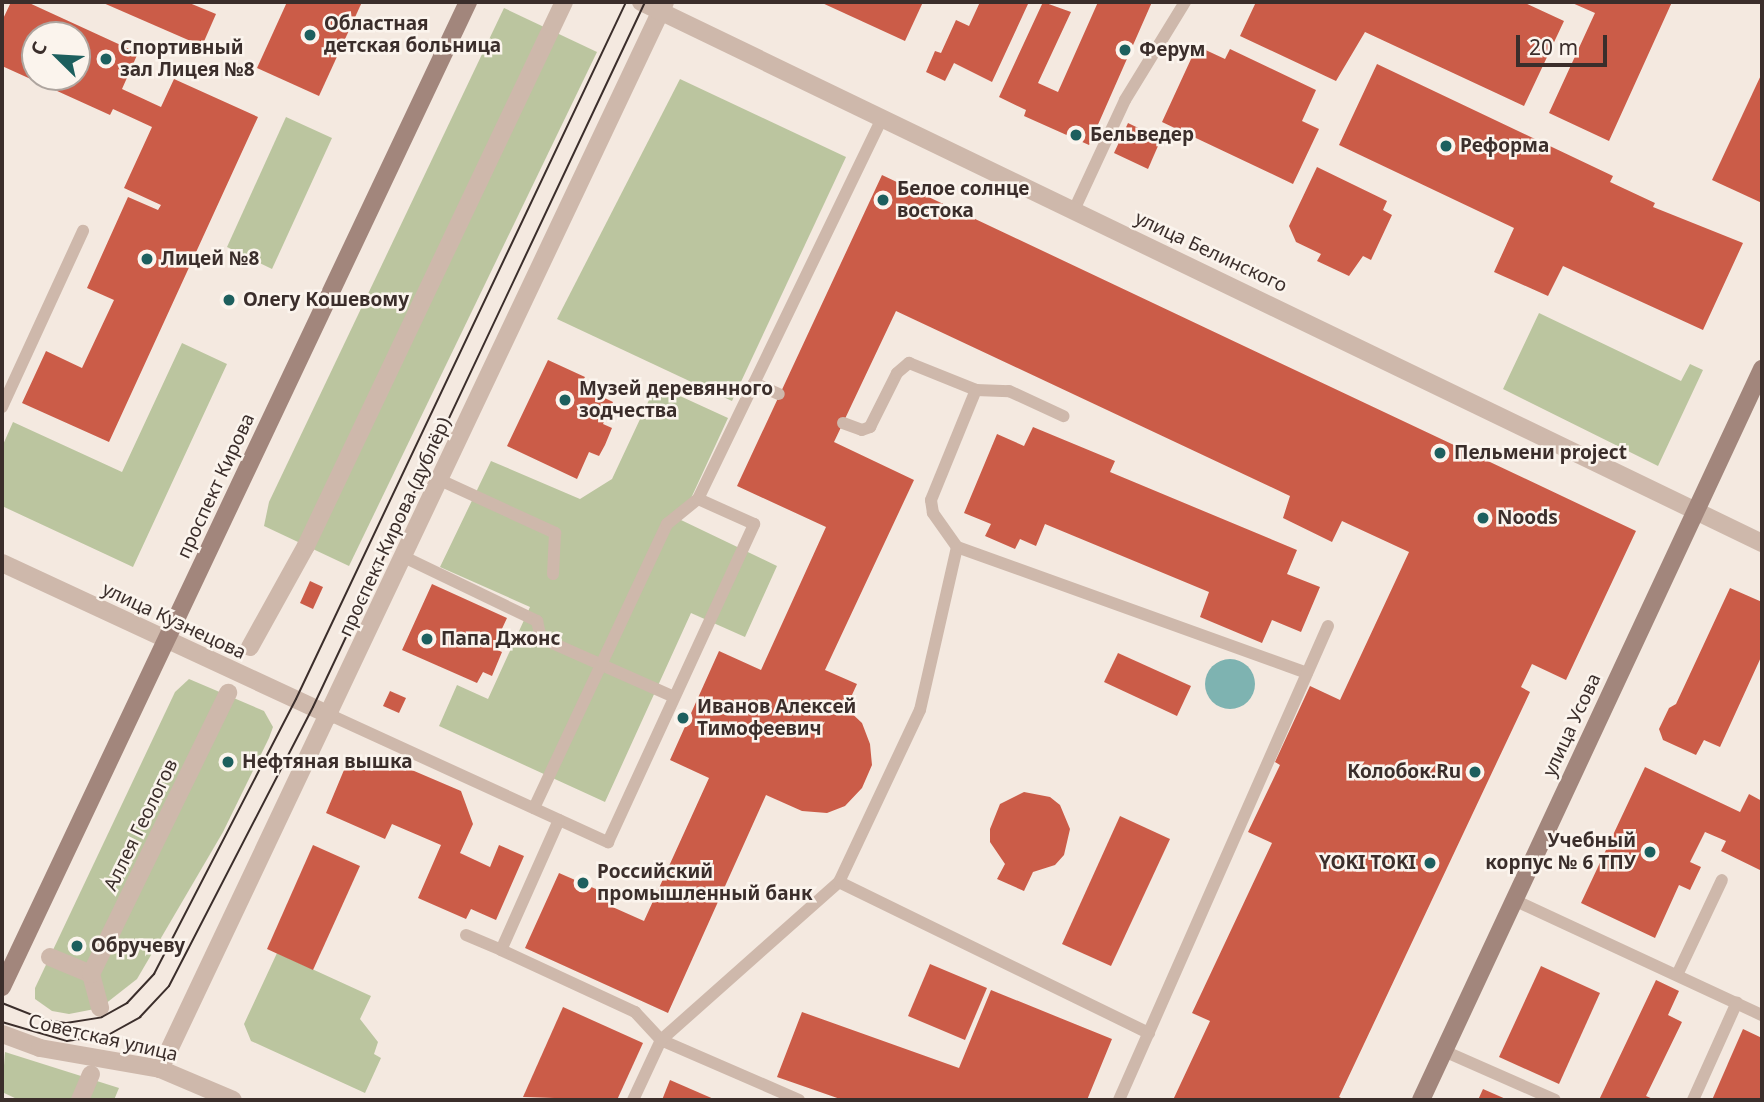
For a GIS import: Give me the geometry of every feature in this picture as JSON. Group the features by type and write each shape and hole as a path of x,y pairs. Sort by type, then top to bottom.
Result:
{"main road":[{"name":"проспект Кирова","path":"2,985 468,2"},
{"name":"улица Усова","path":"1421,1100 1762,369"}],"street":[{"path":"250,648 306,546 564,2"},
{"name":"улица Белинского","path":"641,2 663,6 882,118 1762,543"},
{"name":"проспект Кирова (дублёр)","path":"160,1069 330,715 663,6"},
{"name":"улица Кузнецова","path":"2,564 330,715"},
{"name":"Аллея Геологов","path":"91,974 228,693"},
{"path":"50,957 91,974 100,1008"},
{"name":"Советская улица","path":"2,1034 40,1048 160,1069 233,1100"},
{"path":"80,1100 91,1074"}],"lane":[{"path":"1074,210 1125,100 1185,2"},
{"path":"534,808 667,524 698,499 882,118"},
{"path":"2,407 83,231"},
{"path":"843,423 862,430 870,427 897,373 909,363 976,390 1009,391 1063,416"},
{"path":"754,383 779,394"},
{"path":"976,390 931,500 933,513 957,547 1307,673"},
{"path":"440,480 555,533 553,574"},
{"path":"330,715 608,842 754,524 698,499"},
{"path":"633,1100 661,1040 839,882 920,710 957,547"},
{"path":"404,557 537,621 541,638 674,697"},
{"path":"1119,1100 1328,626"},
{"path":"501,950 559,820"},
{"path":"1677,975 1722,880"},
{"path":"839,882 1149,1033"},
{"path":"1514,900 1762,1014"},
{"path":"466,935 635,1012 661,1040 799,1100"},
{"path":"1693,1100 1737,1002"},
{"path":"1444,1051 1555,1100"}],"green space":[{"path":"504,8 597,52 349,566 264,526 269,502"},
{"path":"680,79 846,157 732,401 557,319"},
{"path":"286,117 332,138 272,269 227,247"},
{"path":"1539,313 1681,381 1690,364 1703,370 1658,466 1503,389"},
{"path":"182,343 227,364 133,567 2,506 2,447 13,422 122,472"},
{"path":"656,385 728,418 681,520 777,566 745,637 691,613 605,802 439,726 457,685 488,699 530,607 440,567 491,461 580,499 612,479"},
{"path":"189,679 264,711 273,727 269,738 223,832 137,979 100,1008 69,1014 52,1011 35,999 35,988 175,692"},
{"path":"277,953 371,996 360,1019 378,1042 374,1054 381,1058 365,1093 251,1041 244,1024"},
{"path":"5,1052 119,1088 114,1100 19,1100 2,1092"}],"water":[{"path":"1230,659 1248,666 1255,684 1248,702 1230,709 1212,702 1205,684 1212,666"}],"building":[{"name":"Лицей №8","path":"11,2 27,2 68,21 21,21 21,75 2,66 2,21"},
{"path":"101,2 187,2 216,14 202,46"},
{"name":"Областная детская больница","path":"287,2 362,2 319,96 257,68"},
{"path":"820,2 923,2 905,41"},
{"path":"980,2 1028,4 992,82 954,63 945,81 926,72 935,51 941,53 956,20 969,26"},
{"path":"1043,2 1071,12 1038,83 1058,92 1098,2 1152,2 1089,145 1024,116 1026,110 999,97"},
{"path":"1256,2 1523,2 1564,21 1524,106 1365,32 1336,81 1240,36"},
{"path":"1570,2 1672,2 1609,141 1549,113 1595,13"},
{"name":"Лицей №8","path":"91,31 138,53 122,89 161,107 174,79 258,117 109,442 22,403 46,351 82,368 114,300 87,288 128,197 158,210 161,205 124,188 152,127 113,109 110,115 57,91 91,91"},
{"path":"1197,46 1225,59 1230,49 1316,90 1302,121 1319,129 1293,184 1162,122"},
{"path":"1377,64 1613,176 1610,182 1655,203 1653,207 1743,243 1703,330 1563,266 1548,296 1494,272 1514,228 1339,145"},
{"path":"1762,73 1762,203 1712,180"},
{"path":"1128,123 1161,139 1148,169 1114,153"},
{"path":"1317,167 1387,201 1383,210 1392,215 1371,260 1363,256 1349,276 1317,261 1321,254 1296,242 1289,226"},
{"path":"882,175 1636,531 1566,680 1532,664 1521,687 1530,692 1339,1097 1345,1100 1173,1100 1210,1021 1192,1013 1272,843 1248,832 1280,765 1275,762 1310,686 1340,700 1409,552 1342,521 1332,542 1283,518 1290,496 896,311 834,442 914,480 825,670 857,684 846,708 862,723 870,744 872,765 862,788 845,806 827,813 802,811 766,795 668,1013 525,948 559,873 612,896 608,905 644,921 709,778 670,760 719,651 761,670 826,527 737,486"},
{"path":"548,360 585,377 580,386 613,402 603,424 612,428 605,445 599,456 589,452 577,479 507,446"},
{"path":"1033,427 1115,461 1110,472 1297,550 1287,574 1320,587 1301,632 1272,620 1262,643 1200,617 1209,592 1045,524 1036,546 1020,539 1015,549 985,536 991,524 964,513 997,434 1024,446"},
{"path":"310,581 323,587 313,609 300,603"},
{"path":"432,584 507,618 493,648 502,652 492,676 483,672 477,683 402,650"},
{"path":"1730,588 1762,602 1762,655 1720,747 1704,740 1696,755 1663,740 1659,729 1669,708 1676,704"},
{"path":"1118,653 1191,686 1177,716 1104,682"},
{"path":"390,691 406,698 399,713 383,706"},
{"path":"379,756 461,791 473,824 460,853 490,867 499,845 524,856 496,920 471,909 466,919 418,898 441,845 392,824 385,839 326,813 344,770"},
{"name":"Учебный корпус № 6 ТПУ","path":"1645,767 1740,812 1749,794 1762,801 1762,871 1721,851 1726,841 1705,832 1690,862 1701,867 1690,890 1679,885 1655,938 1581,903"},
{"path":"1024,792 1050,797 1060,805 1070,829 1064,855 1055,865 1033,872 1024,891 997,879 1005,864 990,842 990,829 1000,804"},
{"path":"1120,816 1170,839 1111,966 1062,944"},
{"path":"313,845 360,866 313,970 267,949"},
{"path":"930,964 987,988 965,1040 908,1016"},
{"path":"1541,966 1600,993 1559,1084 1499,1057"},
{"path":"1656,980 1679,991 1668,1015 1682,1022 1646,1096 1655,1100 1599,1100"},
{"path":"991,990 1112,1039 1087,1100 843,1100 777,1077 802,1012 959,1068"},
{"path":"563,1007 643,1043 617,1100 523,1097"},
{"path":"1743,1029 1762,1038 1762,1100 1712,1100"},
{"path":"670,1080 716,1100 662,1100"},
{"path":"1483,1089 1508,1100 1478,1100"}],"tram line":[{"path":"2,1003 45,1020 66,1023 102,1017 127,1003 154,974 296,699 626,2"},
{"path":"2,1022 67,1041 108,1035 140,1017 169,986 313,707 645,2"}],"place":[{"name":"Областная детская больница","path":"310,35"},
{"name":"Ферум","path":"1125,50"},
{"name":"Спортивный зал Лицея №8","path":"106,59"},
{"name":"Бельведер","path":"1076,135"},
{"name":"Реформа","path":"1446,146"},
{"name":"Белое солнце востока","path":"883,200"},
{"name":"Лицей №8","path":"147,259"},
{"name":"Олегу Кошевому","path":"229,300"},
{"name":"Музей деревянного зодчества","path":"565,400"},
{"name":"Пельмени project","path":"1440,453"},
{"name":"Noods","path":"1483,518"},
{"name":"Папа Джонс","path":"427,639"},
{"name":"Иванов Алексей Тимофеевич","path":"683,718"},
{"name":"Нефтяная вышка","path":"228,762"},
{"name":"Колобок.Ru","path":"1475,772"},
{"name":"Учебный корпус № 6 ТПУ","path":"1650,852"},
{"name":"YOKI TOKI","path":"1430,863"},
{"name":"Российский промышленный банк","path":"583,883"},
{"name":"Обручеву","path":"77,946"}]}
